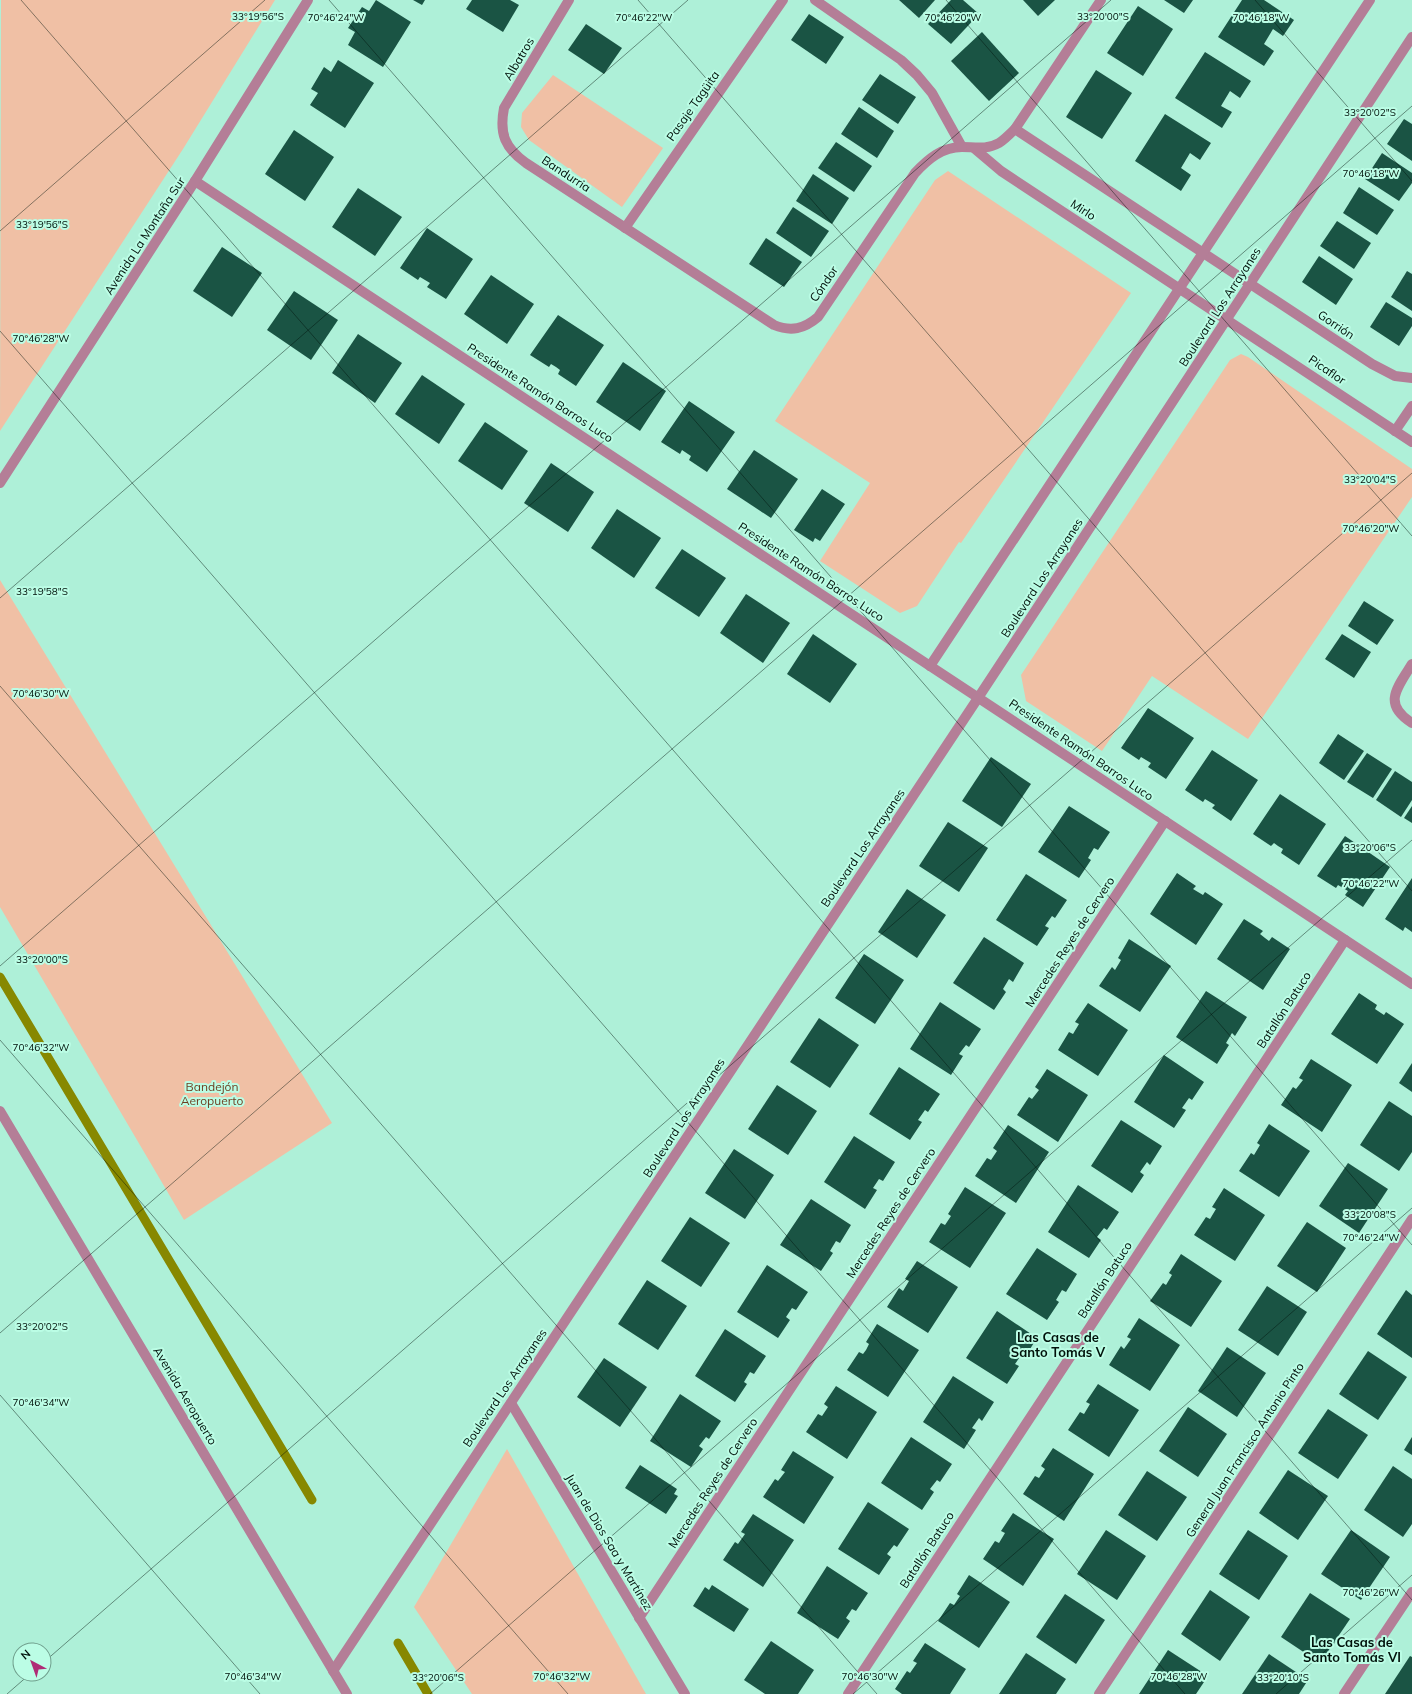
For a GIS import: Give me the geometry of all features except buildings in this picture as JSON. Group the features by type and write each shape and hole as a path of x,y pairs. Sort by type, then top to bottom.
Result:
{"street":[{"name":"Avenida La Montaña Sur","path":"0,483 196,181 308,0"},
{"name":"Albatros","path":"503,134 502,121 504,108 569,0"},
{"name":"Pasaje Tagüita","path":"625,228 783,0"},
{"path":"815,0 901,60 917,75 932,93 962,147"},
{"name":"Cóndor","path":"625,228 774,325 791,330 810,324 818,317 915,173 925,162 937,153 962,147 975,149 999,143 1015,129 1101,0"},
{"path":"930,666 1370,0"},
{"name":"Boulevard Los Arrayanes","path":"333,1671 978,698 1412,37"},
{"path":"1015,129 1204,253"},
{"name":"Bandurria","path":"503,134 508,146 516,156 625,228"},
{"name":"Mirlo","path":"975,149 1001,171 1227,320"},
{"name":"Presidente Ramón Barros Luco","path":"196,181 1412,984"},
{"name":"Gorrión","path":"1204,253 1372,364 1395,376 1412,378"},
{"name":"Picaflor","path":"1227,320 1412,442"},
{"path":"1395,431 1412,406"},
{"path":"1412,664 1398,687 1394,705 1397,711 1412,723"},
{"name":"Mercedes Reyes de Cervero","path":"639,1618 1165,822"},
{"name":"Batallón Batuco","path":"848,1694 1345,940"},
{"name":"Avenida Aeropuerto","path":"0,1111 347,1694"},
{"name":"General Juan Francisco Antonio Pinto","path":"1099,1694 1412,1219"},
{"name":"Juan de Dios Saa y Martínez","path":"511,1403 685,1694"},
{"path":"1344,1694 1412,1592"}],"green space":[{"path":"1,0 275,0 183,149 0,431"},
{"path":"553,75 663,148 622,207 529,140 521,127 522,113"},
{"path":"948,171 1131,293 961,543 959,542 917,606 900,613 820,561 870,483 775,421 935,180"},
{"path":"1241,354 1248,357 1412,469 1412,497 1248,739 1152,676 1102,751 1026,701 1021,675 1230,360"},
{"name":"Bandejón Aeropuerto","path":"0,580 332,1123 184,1220 0,907"},
{"path":"507,1449 646,1694 472,1694 414,1607"}],"waterway":[{"path":"0,977 312,1500"},
{"path":"398,1643 428,1694"}],"district":[{"name":"Las Casas de Santo Tomás V","path":"1058,1344"},
{"name":"Las Casas de Santo Tomás VI","path":"1352,1650"}]}
